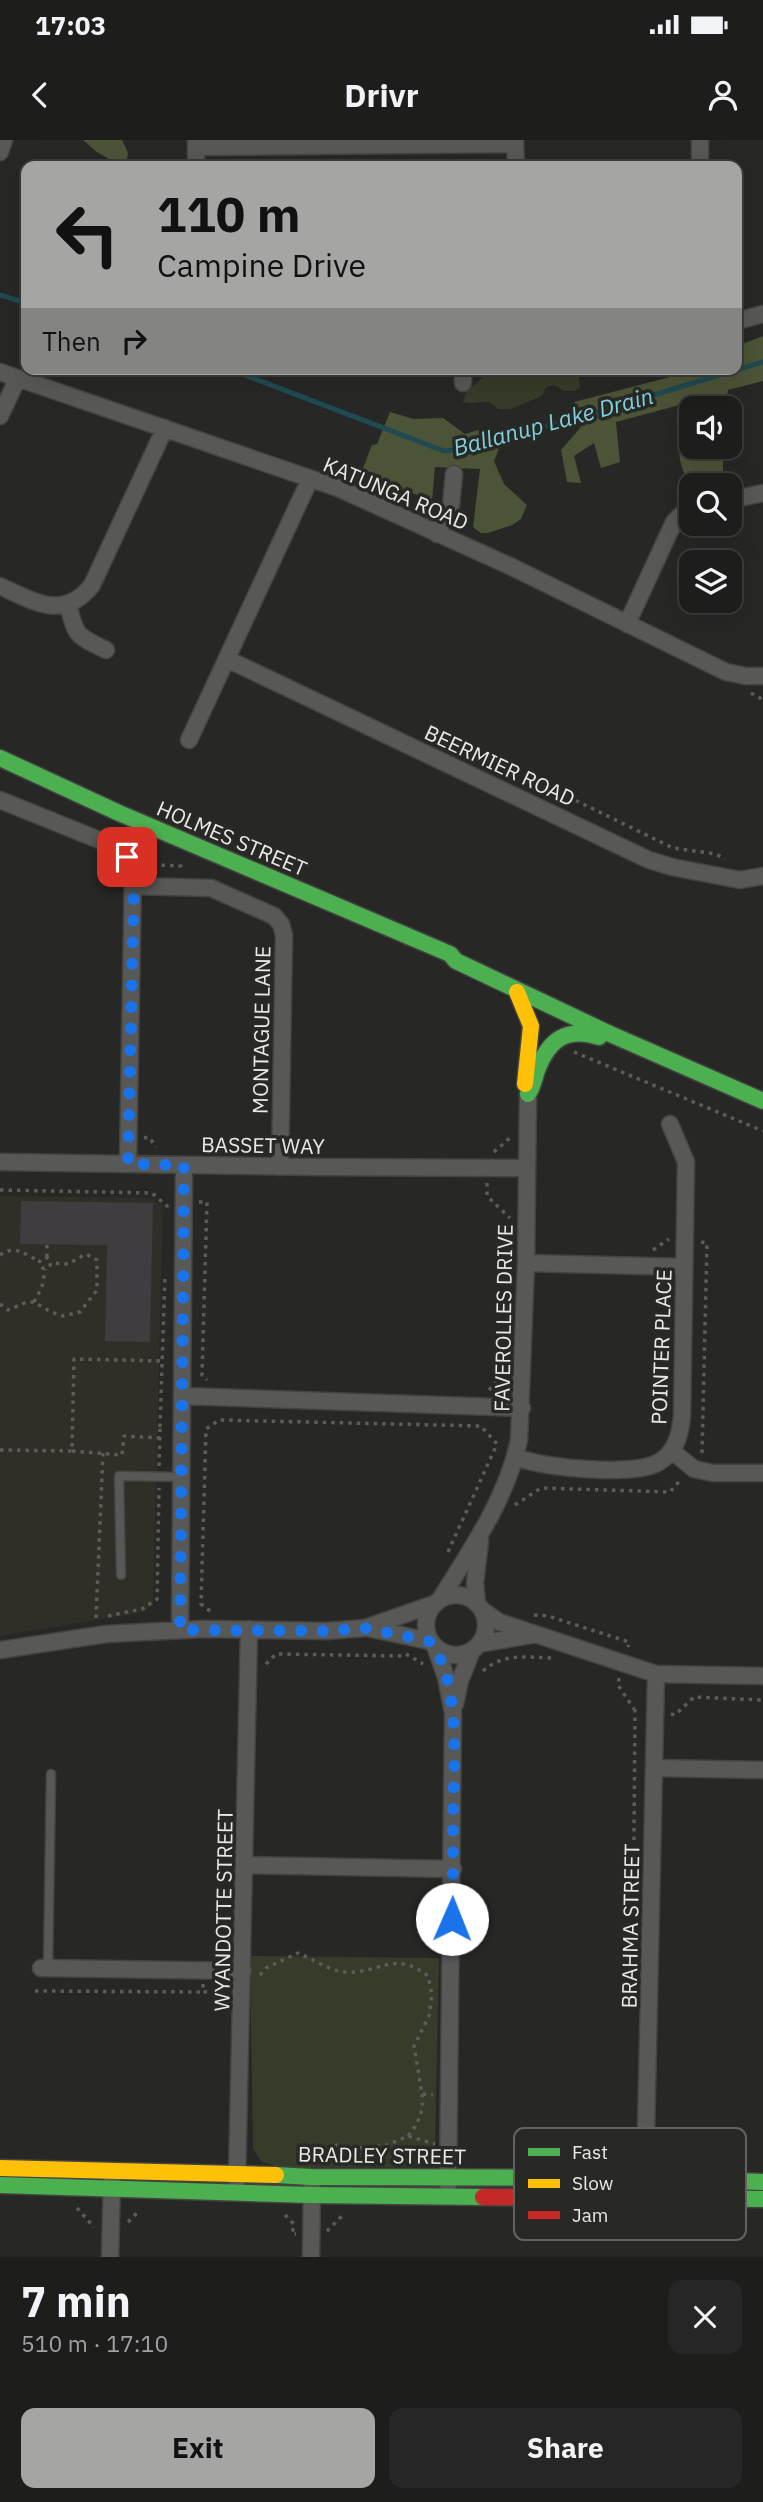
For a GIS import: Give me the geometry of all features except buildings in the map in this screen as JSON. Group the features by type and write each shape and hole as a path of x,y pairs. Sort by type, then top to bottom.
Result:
{"main road":[{"name":"HOLMES STREET","path":"0,758 119,813 450,954 456,961 517,992 763,1101"},
{"name":"HOLMES STREET","path":"450,954 460,953 541,987 763,1091"},
{"path":"517,992 531,1026 524,1070 528,1094 533,1090 537,1071 547,1050 572,1031 582,1031 613,1043 693,1083 731,1087"},
{"name":"BRADLEY STREET","path":"0,2168 312,2176 514,2177"},
{"name":"BRADLEY STREET","path":"0,2185 312,2195 514,2196"}],"street":[{"path":"0,152 4,140"},
{"path":"700,140 700,161"},
{"path":"196,161 196,143 515,142 516,161"},
{"path":"742,320 763,314"},
{"name":"KATUNGA ROAD","path":"0,372 338,488 514,568 726,672 763,676"},
{"path":"0,416 18,378"},
{"path":"0,586 51,607 82,598 92,585 165,428"},
{"path":"438,534 451,505 454,474"},
{"path":"189,740 310,479"},
{"path":"742,498 763,494"},
{"path":"627,624 674,522 679,517"},
{"path":"68,604 74,631 106,650"},
{"name":"BEERMIER ROAD","path":"227,659 649,860 740,880 763,876"},
{"path":"0,800 114,846 127,857 133,870 128,1164"},
{"name":"MONTAGUE LANE","path":"134,886 211,888 268,913 281,924 284,946 280,1167"},
{"name":"FAVEROLLES DRIVE","path":"437,1601 480,1535 499,1499 516,1457 522,1408 528,1094"},
{"name":"POINTER PLACE","path":"516,1457 548,1466 641,1469 661,1461 672,1451 680,1436 686,1162 670,1124"},
{"name":"BASSET WAY","path":"0,1162 526,1168"},
{"path":"180,1630 184,1165"},
{"path":"526,1263 684,1267"},
{"path":"182,1396 522,1408"},
{"path":"672,1451 692,1467 713,1473 763,1473"},
{"name":"FAVEROLLES DRIVE","path":"479,1606 475,1583 480,1535"},
{"path":"0,1650 106,1634 180,1630 327,1631 365,1628 460,1595 499,1622 656,1674 763,1676"},
{"path":"437,1601 425,1621 426,1631 446,1677 453,1713 448,2195"},
{"path":"453,1713 460,1681 486,1629 479,1606"},
{"path":"365,1628 433,1645 456,1656 476,1647 536,1634"},
{"name":"WYANDOTTE STREET","path":"237,2191 249,1629"},
{"name":"BRAHMA STREET","path":"646,2128 656,1674"},
{"path":"654,1769 763,1770"},
{"path":"244,1865 453,1869"},
{"path":"44,1968 243,1970"},
{"path":"110,2257 112,2170"},
{"path":"311,2257 312,2176"}],"lane":[{"path":"121,1575 119,1476 182,1477"},
{"path":"44,1968 51,1774"}],"path":[{"path":"528,801 538,782 673,848 716,854 728,860"},
{"path":"127,857 134,851 158,864 181,866 181,880"},
{"path":"555,1042 588,1059 763,1131"},
{"path":"512,1136 488,1157 487,1196 510,1217 510,1224 526,1223"},
{"path":"129,1138 149,1138 157,1148"},
{"path":"0,1190 152,1193 167,1206 166,1219"},
{"path":"162,1201 207,1202 202,1375 220,1388 219,1420"},
{"path":"499,1499 513,1506 541,1489 670,1492 701,1457 707,1243 666,1238 648,1254"},
{"path":"0,1304 8,1310 34,1302 56,1315 71,1315 87,1305 97,1290 98,1263 93,1256 81,1255 68,1264 51,1263 47,1258 47,1245"},
{"path":"0,1255 9,1249 14,1250 40,1262 40,1266 45,1269"},
{"path":"40,1262 47,1258"},
{"path":"45,1269 49,1268 51,1263"},
{"path":"34,1302 42,1287 45,1269"},
{"path":"160,1427 165,1270"},
{"path":"72,1451 74,1359 162,1361"},
{"path":"481,1426 485,1394 505,1373 505,1360"},
{"path":"210,1611 201,1604 206,1429 219,1420 481,1426 497,1444 446,1558 461,1566"},
{"path":"0,1450 122,1455 124,1436 160,1438"},
{"path":"96,1618 103,1453"},
{"path":"534,1615 548,1616 629,1642 618,1685 635,1709"},
{"path":"479,1675 491,1664 508,1657 553,1658"},
{"path":"258,1977 266,1968 298,1953 344,1972 399,1963 416,1966 428,1976 432,1995 429,2016 414,2046 423,2107 419,2121 408,2136 387,2145 362,2148 337,2145 307,2159"},
{"path":"35,1991 203,1992"},
{"path":"422,2095 448,2095"},
{"path":"408,2136 447,2146"},
{"path":"74,2205 93,2226 93,2231 110,2232"}],"shaded area":[{"path":"0,1196 152,1198 163,1206 153,1604 145,1612 0,1636"}],"green space":[{"path":"83,140 122,140 128,153 127,161 112,161"},
{"path":"763,336 763,381 728,390 727,396 679,396 679,405 616,422 620,462 601,468 594,443 574,456 581,483 567,482 561,450 581,427 574,402 678,375 742,375 742,344"},
{"path":"485,375 579,375 580,388 574,391 563,391 555,385 546,387 542,396 511,409 498,409 486,402 463,402 466,392"},
{"path":"390,412 414,419 443,418 465,434 485,428 500,446 494,461 504,484 527,505 521,519 488,533 481,533 473,527 480,469 435,467 432,500 395,487 363,468 372,445 377,444"},
{"path":"680,459 723,459 723,473 684,473"},
{"path":"250,1956 439,1958 435,2149 428,2157 413,2167 285,2168 262,2162 253,2149"}],"waterway":[{"name":"Ballanup Lake Drain","path":"0,295 21,301"},
{"name":"Ballanup Lake Drain","path":"742,368 763,362"},
{"name":"Ballanup Lake Drain","path":"245,375 444,451 581,417 720,375"}],"traffic: fast":[{"path":"0,758 119,813 450,954 456,961 608,1033 763,1101"},
{"path":"528,1094 543,1058 554,1042 578,1033 599,1037"},
{"path":"276,2175 514,2178"},
{"path":"746,2181 763,2182"},
{"path":"0,2185 311,2195 483,2197"},
{"path":"746,2199 763,2199"}],"traffic: slow":[{"path":"517,992 531,1026 525,1084"},
{"path":"0,2168 276,2175"}],"traffic: jam":[{"path":"483,2197 514,2197"}],"route":[{"path":"127,857 134,877 128,1164 184,1165 180,1630 327,1631 365,1628 429,1641 436,1649 446,1677 453,1713 452,1919"}]}
